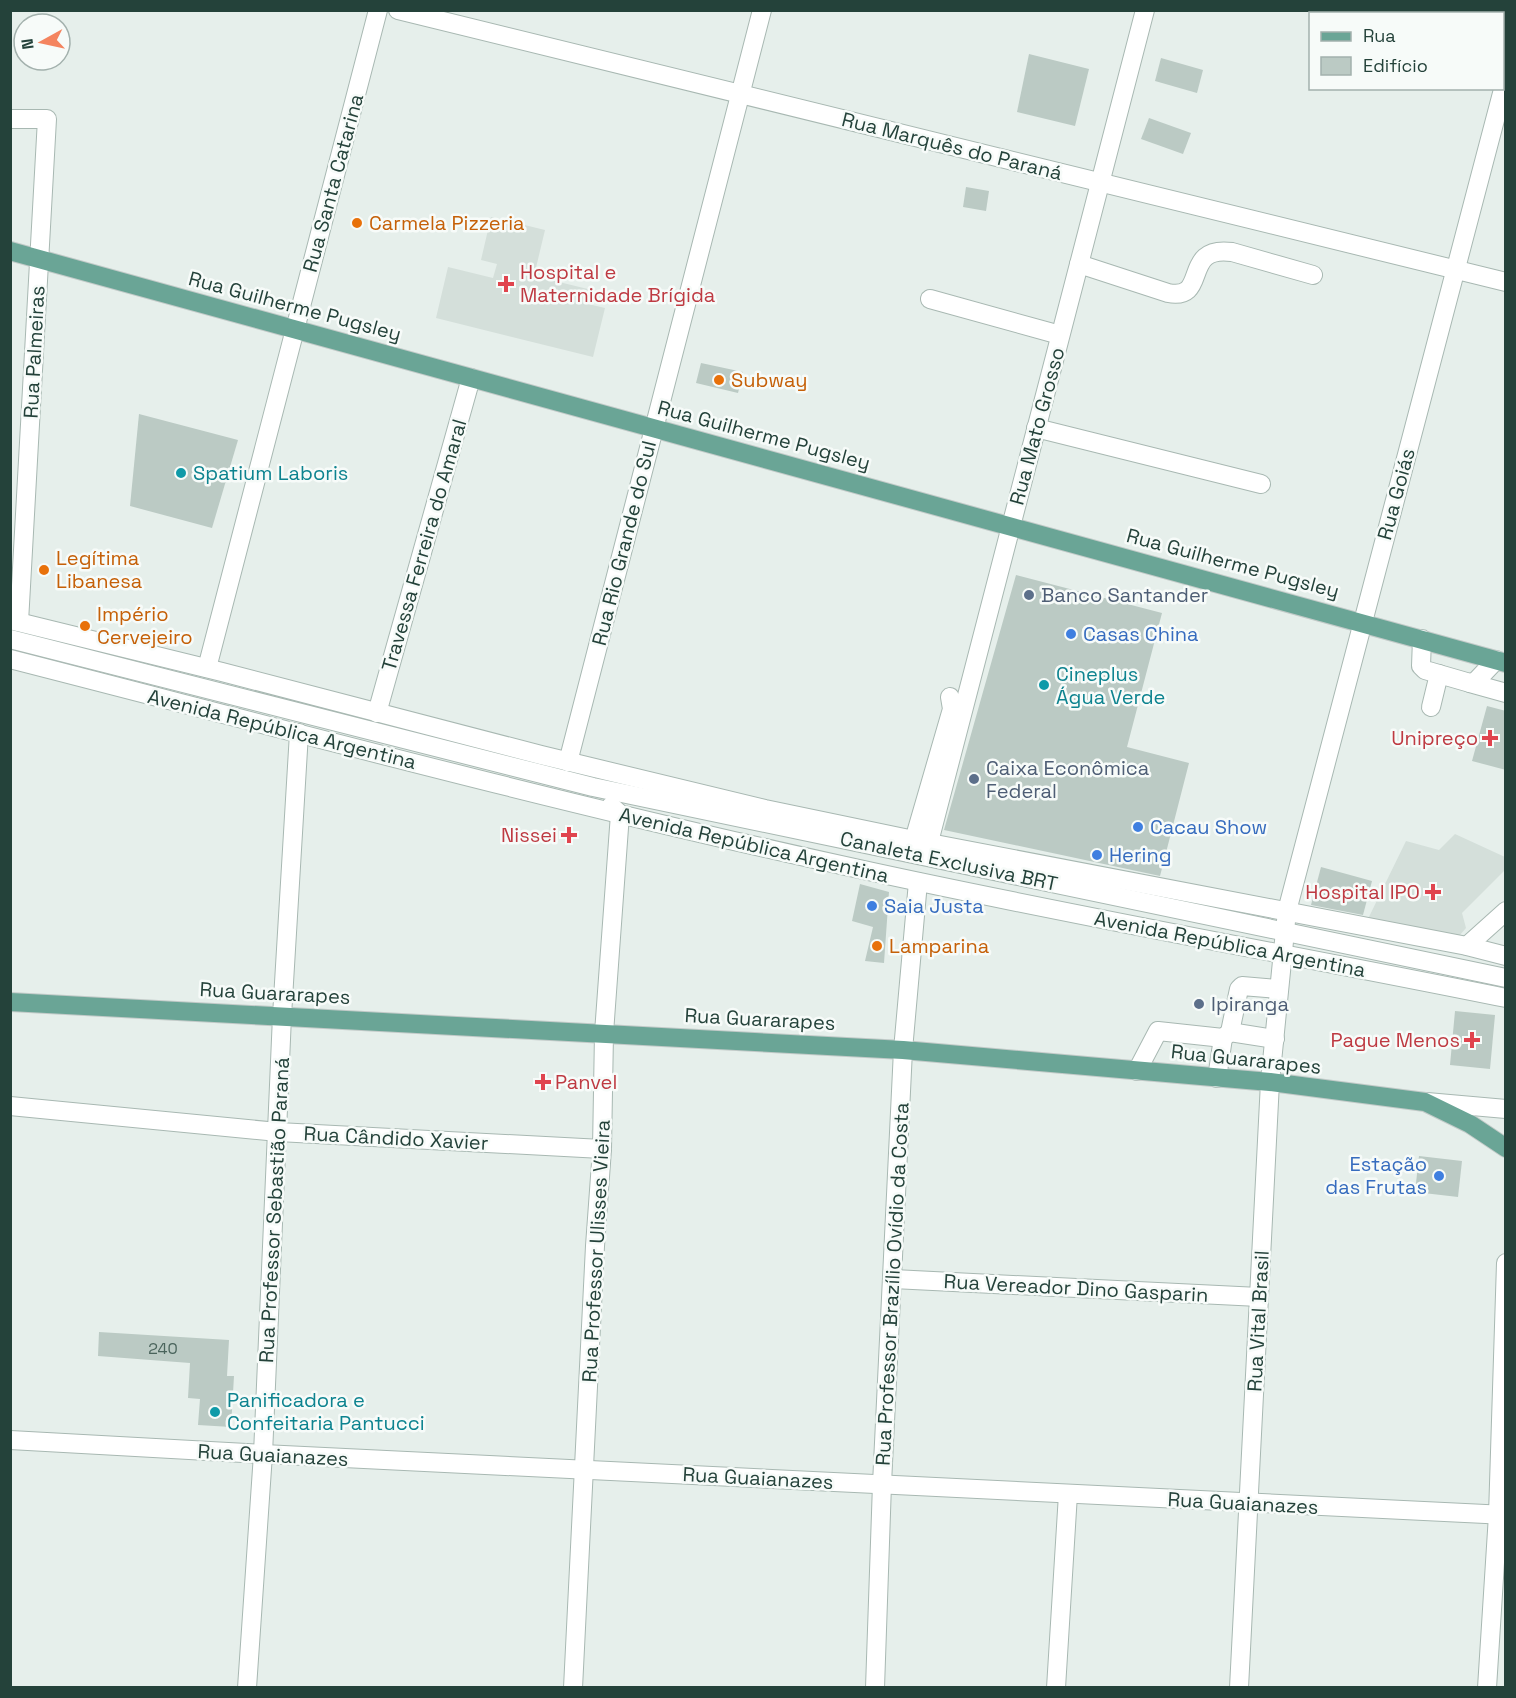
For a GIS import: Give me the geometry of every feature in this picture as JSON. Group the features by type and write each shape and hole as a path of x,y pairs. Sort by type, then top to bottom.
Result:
{"main road":[{"name":"Rua Guilherme Pugsley","path":"10,251 1501,661"},
{"name":"Rua Guararapes","path":"10,1002 903,1050 1270,1082 1425,1102"},
{"path":"1425,1102 1470,1124 1506,1148"}],"street":[{"name":"Rua Santa Catarina","path":"207,668 378,10"},
{"name":"Rua Marquês do Paraná","path":"398,10 1506,282"},
{"name":"Rua Rio Grande do Sul","path":"568,762 762,10"},
{"name":"Rua Mato Grosso","path":"921,841 1011,525 1145,10"},
{"name":"Rua Goiás","path":"1286,931 1287,911 1503,90"},
{"name":"Rua Palmeiras","path":"10,118 47,119 15,621"},
{"path":"1079,264 1180,295 1188,291 1202,262 1210,253 1219,251 1232,252 1313,275"},
{"path":"930,299 1060,335"},
{"name":"Travessa Ferreira do Amaral","path":"376,713 471,378"},
{"path":"1036,428 1261,484"},
{"name":"Avenida República Argentina","path":"15,621 207,668 568,762 765,809 1467,946 1506,956"},
{"name":"Canaleta Exclusiva BRT","path":"10,639 593,787 1506,978"},
{"path":"1422,639 1421,666 1425,670 1506,693"},
{"name":"Avenida República Argentina","path":"10,659 620,814 918,882 1506,998"},
{"path":"1470,683 1476,681 1501,661"},
{"path":"1431,706 1439,674"},
{"path":"921,841 952,710 950,697"},
{"name":"Rua Professor Sebastião Paraná","path":"247,1688 263,1454 282,1016 299,733"},
{"path":"568,762 620,814"},
{"name":"Rua Professor Ulisses Vieira","path":"573,1688 602,1149 604,1033 620,814"},
{"name":"Rua Professor Brazílio Ovídio da Costa","path":"875,1688 882,1484 903,1050 918,882"},
{"path":"1467,946 1506,910"},
{"name":"Rua Vital Brasil","path":"1239,1688 1270,1082 1286,931"},
{"path":"1217,1078 1239,989 1242,986 1280,989"},
{"path":"1137,1071 1158,1030 1275,1039"},
{"name":"Rua Guararapes","path":"1425,1102 1506,1109"},
{"name":"Rua Cândido Xavier","path":"10,1106 278,1132 602,1149"},
{"path":"1486,1688 1502,1515 1506,1263"},
{"name":"Rua Vereador Dino Gasparin","path":"893,1279 1259,1297"},
{"name":"Rua Guaianazes","path":"10,1440 585,1471 1502,1515"},
{"path":"1056,1688 1068,1494"}],"shaded area":[{"name":"Hospital e Maternidade Brígida","path":"491,217 545,230 534,276 592,290 588,304 605,308 593,357 436,318 448,267 493,278 497,264 481,260"},
{"name":"Hospital IPO","path":"1455,834 1505,857 1505,870 1462,913 1466,928 1459,936 1366,923 1406,841 1439,850"}],"building":[{"path":"1029,54 1089,69 1075,126 1017,112"},
{"path":"1161,58 1203,70 1197,93 1155,81"},
{"path":"1149,118 1191,133 1183,154 1141,139"},
{"path":"966,187 989,191 986,211 963,207"},
{"name":"Subway","path":"701,363 743,372 738,393 696,383"},
{"name":"Spatium Laboris","path":"139,414 238,440 212,528 130,506"},
{"path":"1016,575 1162,613 1127,747 1189,763 1160,876 944,830"},
{"path":"1487,706 1506,711 1506,770 1472,761"},
{"path":"1321,867 1372,881 1363,915 1311,905"},
{"name":"Saia Justa","path":"860,884 889,892 884,963 865,961 873,927 852,921"},
{"name":"Pague Menos","path":"1455,1011 1495,1015 1490,1069 1450,1065"},
{"name":"Estação das Frutas","path":"1419,1156 1462,1161 1458,1197 1415,1192"},
{"path":"99,1332 229,1340 227,1376 234,1376 231,1427 198,1425 200,1399 188,1398 190,1363 98,1356"}],"place":[{"name":"Carmela Pizzeria","path":"357,223"},
{"name":"Hospital e Maternidade Brígida","path":"506,284"},
{"name":"Subway","path":"719,380"},
{"name":"Spatium Laboris","path":"181,473"},
{"name":"Legítima Libanesa","path":"44,570"},
{"name":"Banco Santander","path":"1029,595"},
{"name":"Império Cervejeiro","path":"85,626"},
{"name":"Casas China","path":"1071,634"},
{"name":"Cineplus Água Verde","path":"1044,685"},
{"name":"Unipreço","path":"1490,738"},
{"name":"Caixa Econômica Federal","path":"974,779"},
{"name":"Cacau Show","path":"1138,827"},
{"name":"Nissei","path":"569,835"},
{"name":"Hering","path":"1097,855"},
{"name":"Hospital IPO","path":"1433,892"},
{"name":"Saia Justa","path":"872,906"},
{"name":"Lamparina","path":"877,946"},
{"name":"Ipiranga","path":"1199,1004"},
{"name":"Pague Menos","path":"1472,1040"},
{"name":"Panvel","path":"543,1082"},
{"name":"Estação das Frutas","path":"1439,1176"},
{"name":"Panificadora e Confeitaria Pantucci","path":"215,1412"}]}
